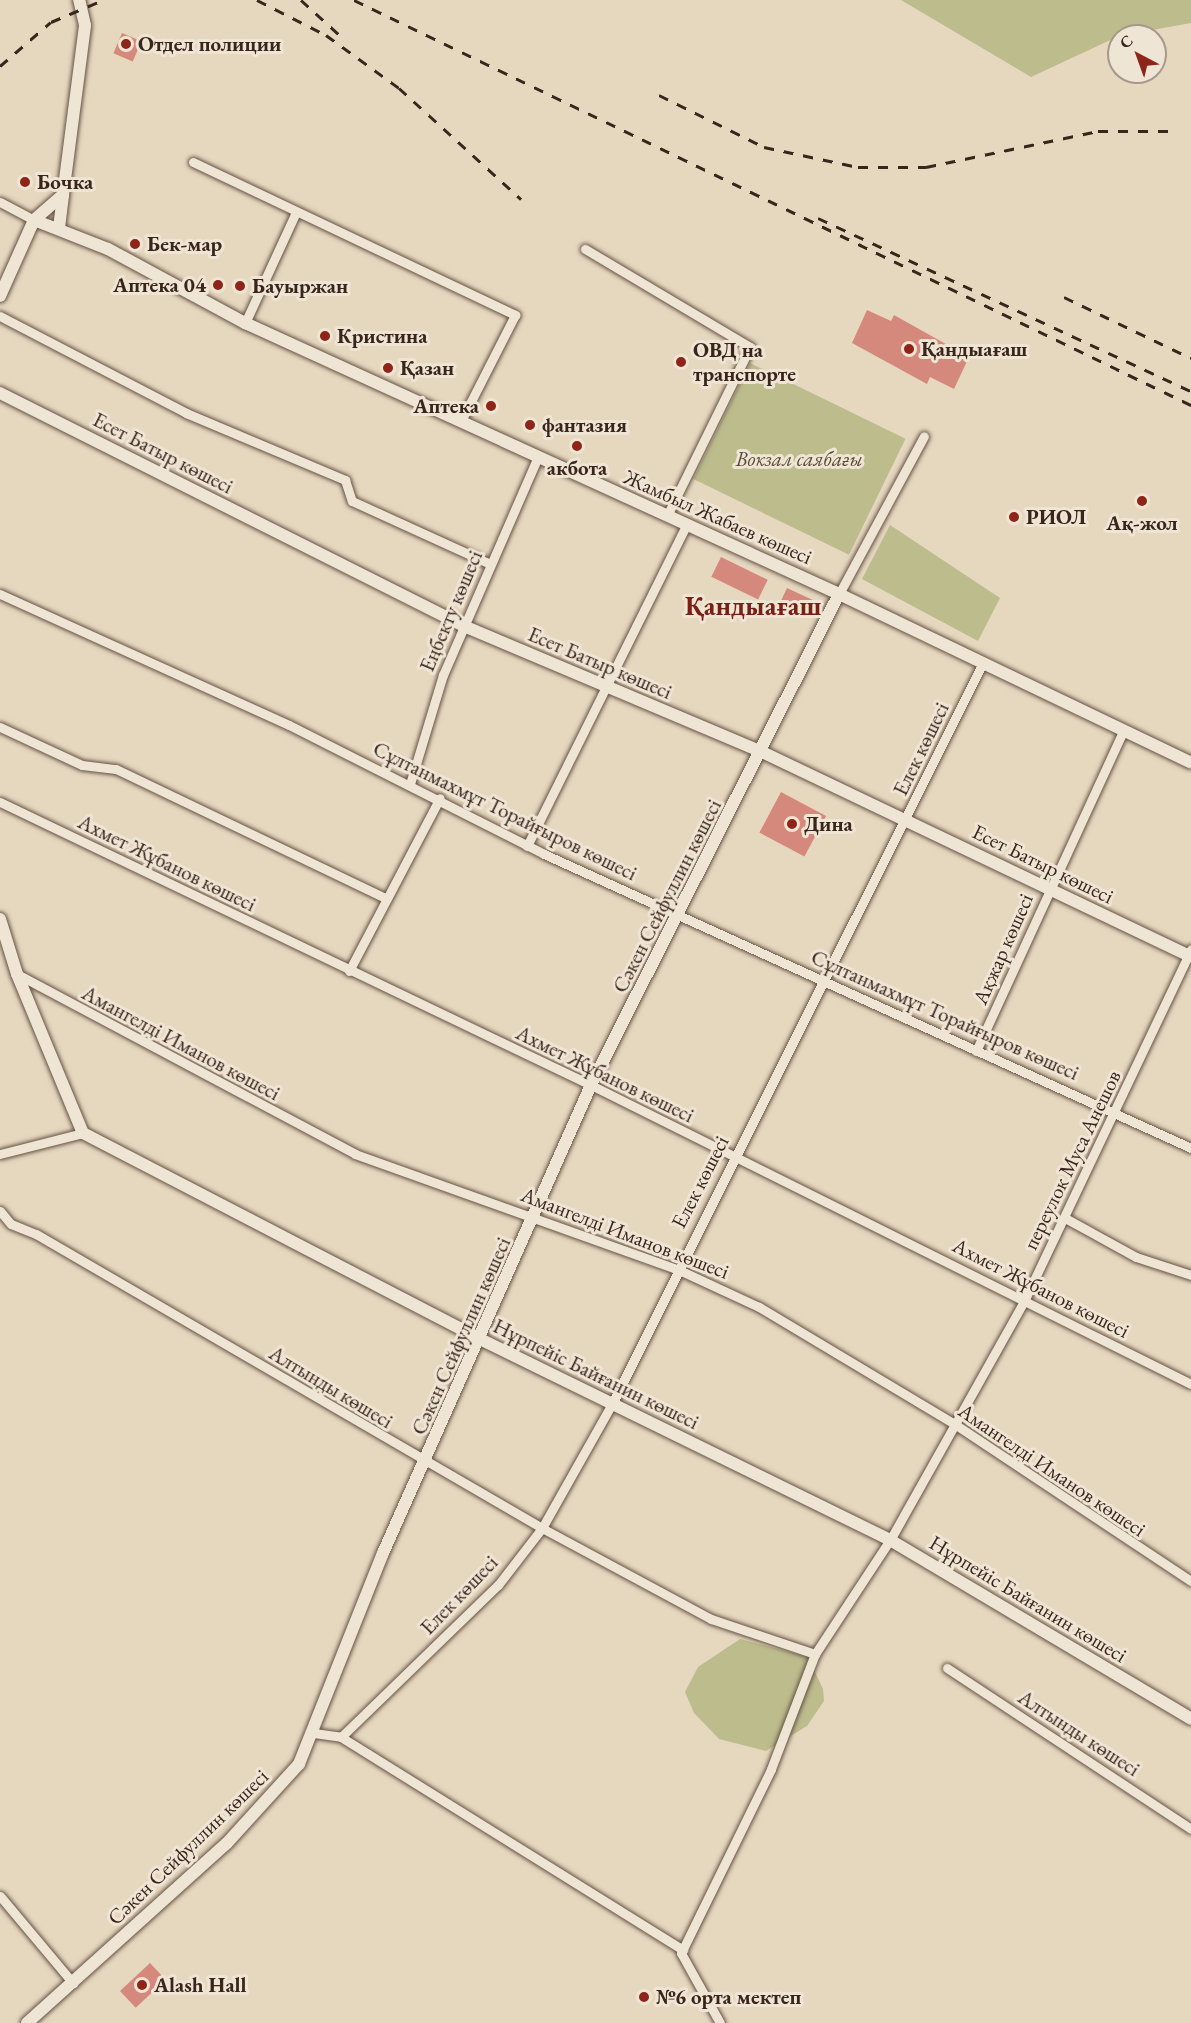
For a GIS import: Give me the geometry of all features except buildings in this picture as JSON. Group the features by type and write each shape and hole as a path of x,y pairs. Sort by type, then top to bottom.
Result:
{"street":[{"path":"59,228 85,26 79,0"},
{"path":"193,162 515,315 461,422"},
{"path":"0,296 34,220 63,195"},
{"name":"Жамбыл Жабаев көшесі","path":"0,202 34,220 59,228 245,323 838,594 1191,763"},
{"path":"245,323 296,212"},
{"path":"585,249 750,347 667,516"},
{"path":"0,316 186,412 345,480 352,501 490,564"},
{"name":"Есет Батыр көшесі","path":"0,393 464,626 606,688 762,752 1190,954"},
{"path":"838,594 924,436"},
{"name":"Еңбекту көшесі","path":"410,784 464,626 538,456"},
{"path":"527,846 686,525"},
{"name":"Сұлтанмахмұт Торайғыров көшесі","path":"0,594 440,798 527,846 826,980 976,1051 1117,1111 1191,1148"},
{"name":"Сәкен Сейфуллин көшесі","path":"27,2023 227,1843 299,1764 314,1733 383,1553 537,1217 591,1085 762,752 838,594"},
{"name":"Елек көшесі","path":"341,1737 498,1585 542,1528 612,1404 732,1156 826,980 982,663"},
{"path":"0,727 82,765 116,769 385,898"},
{"name":"Ақжар көшесі","path":"976,1051 1123,731"},
{"path":"349,971 385,898 440,798"},
{"name":"Ахмет Жұбанов көшесі","path":"0,802 591,1085 1025,1299 1191,1384"},
{"path":"0,919 16,974 83,1132 0,1154"},
{"name":"переулок Муса Анешов","path":"683,1950 771,1769 815,1654 890,1540 1025,1299 1117,1111 1190,954"},
{"name":"Амангелді Иманов көшесі","path":"16,974 355,1154 537,1217 677,1269 759,1307 956,1425 1191,1581"},
{"name":"Нұрпейіс Байғанин көшесі","path":"83,1132 482,1340 890,1540 1191,1719"},
{"name":"Алтынды көшесі","path":"0,1211 10,1224 70,1253 425,1464 542,1528 711,1619 815,1654"},
{"path":"1065,1218 1136,1257 1191,1275"},
{"name":"Алтынды көшесі","path":"947,1668 1191,1828"},
{"path":"314,1733 341,1737 683,1950 720,2023"},
{"path":"0,1896 73,1983"}],"green space":[{"path":"901,0 1191,0 1191,23 1167,27 1167,24 1107,24 1107,42 1031,77"},
{"name":"Вокзал саябағы","path":"750,363 905,439 849,555 693,479"},
{"path":"890,525 1000,598 978,641 862,579"},
{"path":"740,1639 808,1657 823,1689 824,1701 807,1726 766,1751 719,1739 694,1713 685,1692 698,1667"}],"railway":[{"path":"0,66 51,22 103,0"},
{"path":"257,0 326,35 399,88 521,199"},
{"path":"301,0 345,40"},
{"path":"354,0 1191,405"},
{"path":"659,95 764,147 858,167 926,167 1098,131 1177,131"},
{"path":"818,218 1191,391"},
{"path":"1064,297 1191,358"}],"place":[{"name":"Отдел полиции","path":"126,44"},
{"name":"Бочка","path":"25,182"},
{"name":"Бек-мар","path":"135,244"},
{"name":"Аптека 04","path":"218,285"},
{"name":"Бауыржан","path":"240,286"},
{"name":"Кристина","path":"325,336"},
{"name":"Қандыағаш","path":"909,349"},
{"name":"ОВД на транспорте","path":"681,362"},
{"name":"Қазан","path":"388,368"},
{"name":"Аптека","path":"491,406"},
{"name":"фантазия","path":"530,425"},
{"name":"акбота","path":"577,446"},
{"name":"Ақ-жол","path":"1142,501"},
{"name":"РИОЛ","path":"1014,517"},
{"name":"Дина","path":"792,824"},
{"name":"Alash Hall","path":"142,1985"},
{"name":"№6 орта мектеп","path":"644,1997"}],"district":[{"name":"Қандыағаш","path":"753,606"}]}
